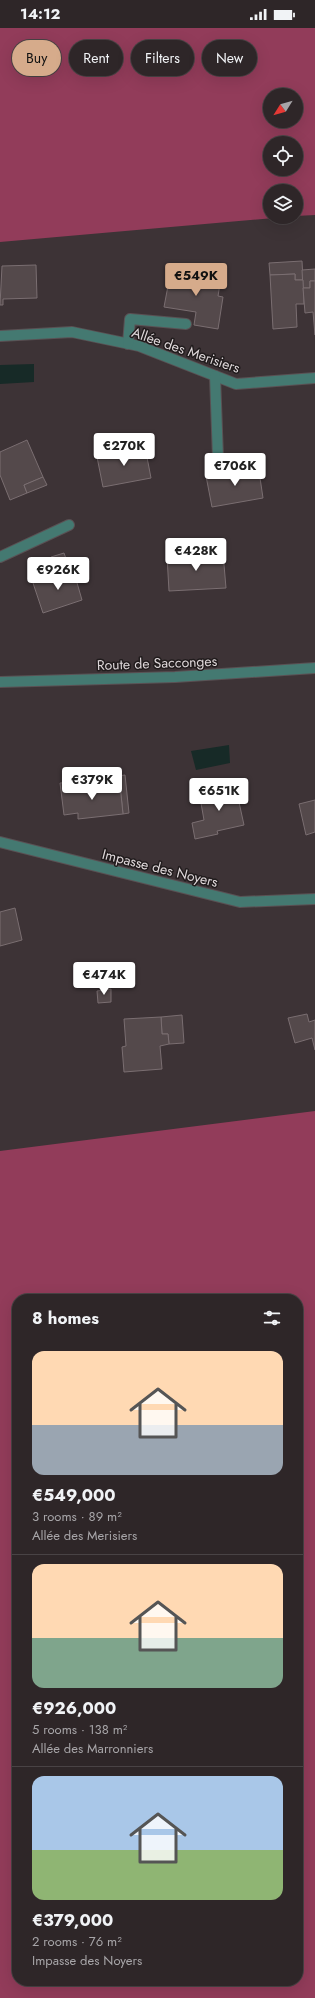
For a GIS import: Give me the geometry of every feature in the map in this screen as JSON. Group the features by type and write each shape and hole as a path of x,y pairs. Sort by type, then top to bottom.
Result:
{"street":[{"path":"128,344 130,319 186,324"},
{"name":"Allée des Merisiers","path":"0,336 72,332 139,346 236,384 315,378"},
{"path":"215,376 218,458"},
{"path":"0,557 69,525"},
{"name":"Route de Sacconges","path":"0,679 175,677 315,668"},
{"name":"Impasse des Noyers","path":"0,842 240,902 315,898"}],"shaded area":[{"path":"0,28 315,28 315,215 303,216 303,184 263,184 263,219 0,242"},
{"path":"34,364 34,382 0,384 0,365"},
{"path":"229,745 230,763 196,770 191,751"},
{"path":"315,1111 315,1998 0,1998 0,1151"}],"building":[{"path":"302,261 303,280 295,280 295,274 270,275 269,263"},
{"path":"36,265 37,298 3,299 3,305 0,305 2,266"},
{"path":"315,269 315,281 310,281 310,288 303,288 302,270"},
{"path":"171,270 221,278 218,296 223,297 218,329 194,325 196,312 164,307"},
{"path":"295,274 295,280 303,280 304,304 296,304 297,327 273,329 270,275"},
{"path":"310,281 315,281 315,335 313,312 305,313 303,288 310,288"},
{"path":"27,440 43,477 24,485 27,493 10,500 0,475 0,452"},
{"path":"145,447 151,478 103,487 97,457"},
{"path":"250,466 259,471 263,498 212,507 206,476 239,471 241,467"},
{"path":"43,477 47,485 27,493 24,485"},
{"path":"64,553 70,570 57,575 51,557"},
{"path":"223,553 226,588 169,591 167,556"},
{"path":"73,569 82,600 43,613 33,583"},
{"path":"125,775 129,813 123,814 120,785 75,790 73,782"},
{"path":"73,782 75,790 120,785 123,814 78,819 78,813 64,815 60,783"},
{"path":"235,784 244,825 217,831 218,834 195,839 192,823 204,820 199,792"},
{"path":"315,800 315,832 306,835 299,804"},
{"path":"15,908 22,940 0,946 0,912"},
{"path":"111,989 111,1002 98,1003 97,991"},
{"path":"307,1014 309,1022 315,1020 315,1050 312,1038 295,1043 288,1018"},
{"path":"182,1015 184,1043 169,1044 168,1034 162,1034 161,1017"},
{"path":"161,1017 162,1034 168,1034 169,1044 160,1046 162,1069 124,1072 122,1047 126,1046 124,1019"}]}
